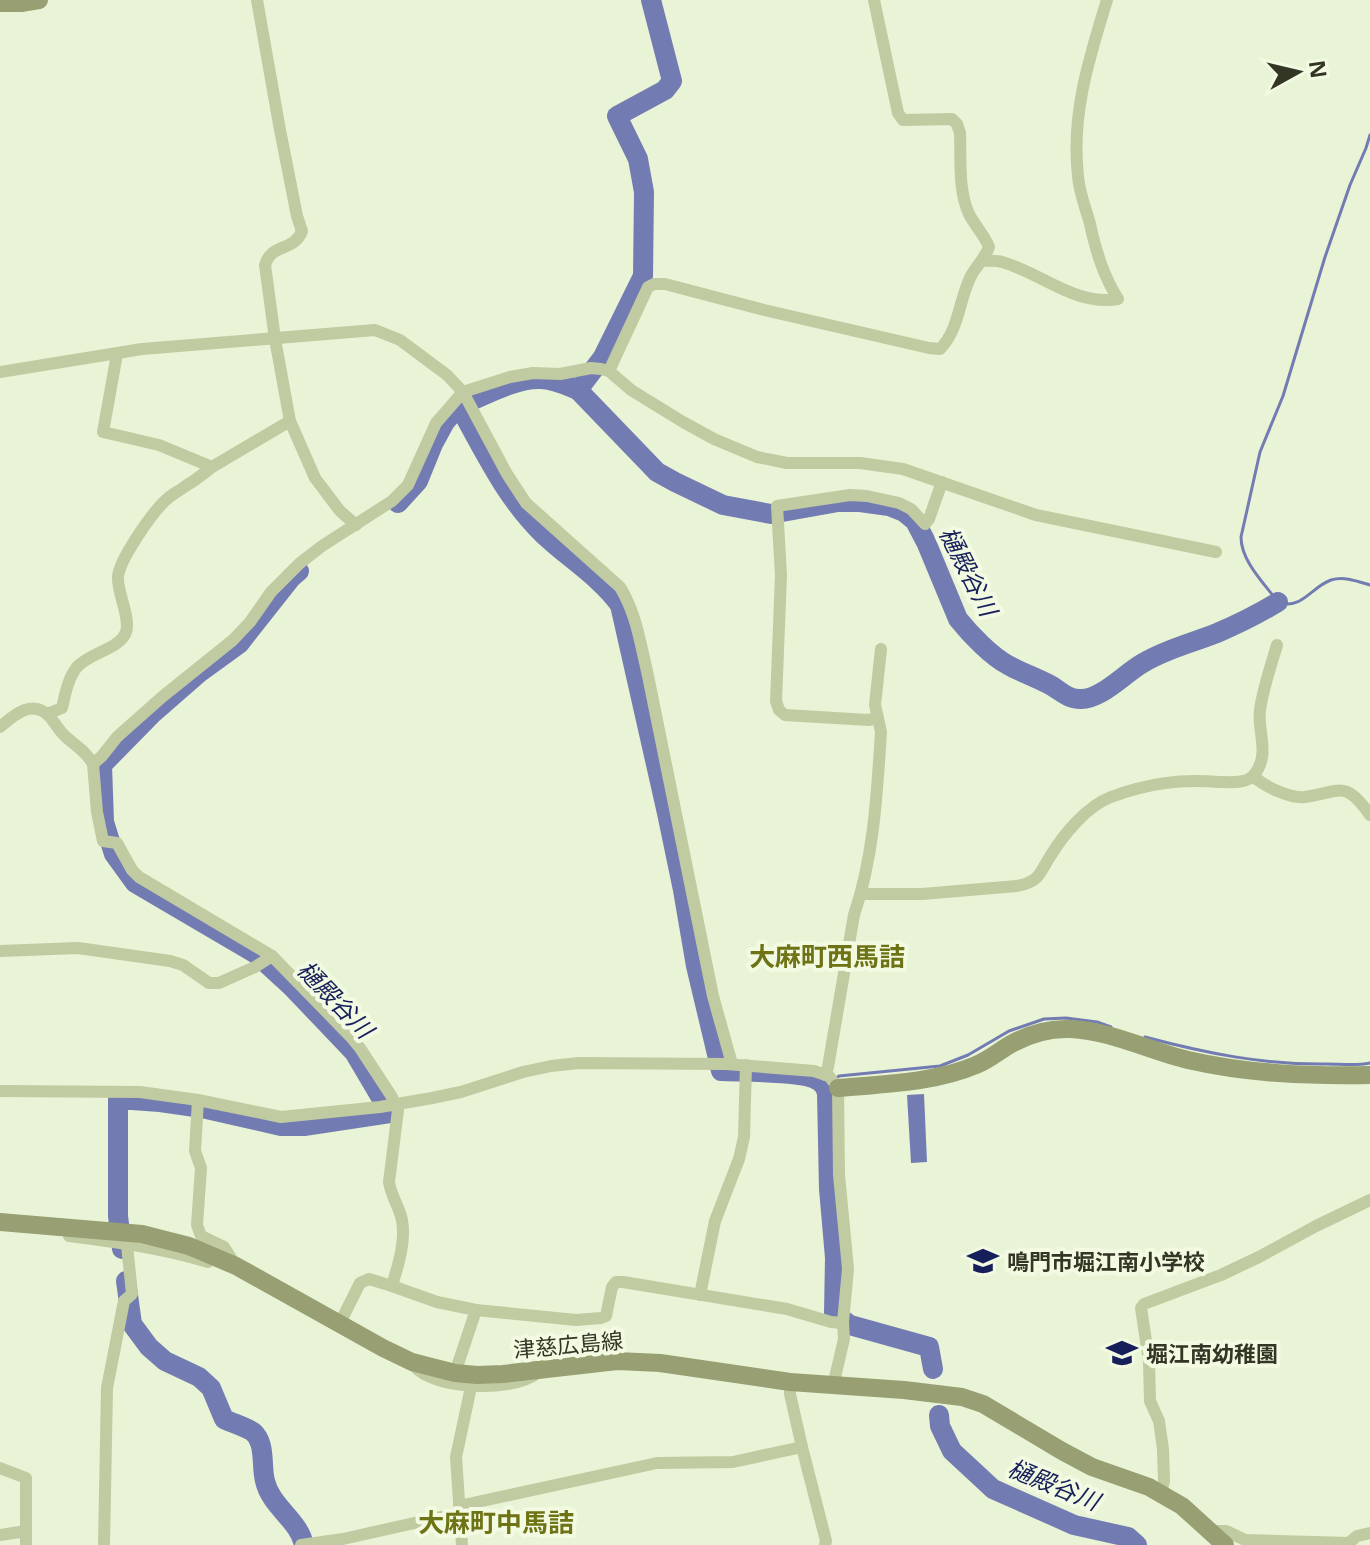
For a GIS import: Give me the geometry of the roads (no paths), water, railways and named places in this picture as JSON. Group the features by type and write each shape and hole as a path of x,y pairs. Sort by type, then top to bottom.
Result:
{"main road":[{"path":"0,3 39,0"},
{"path":"832,1081 901,1082 950,1073 977,1065 1015,1042 1043,1031 1071,1029 1096,1033 1188,1060 1269,1074 1370,1075"},
{"name":"津慈広島線","path":"0,1222 142,1234 189,1246 231,1264 412,1362 455,1373 477,1375 617,1361 660,1363 790,1382 962,1397 983,1404 1092,1467 1149,1487 1182,1506 1218,1538"}],"street":[{"path":"257,0 302,231 293,244 267,257 265,265 290,421 315,478 340,511 356,525"},
{"path":"600,369 648,287 654,284 665,284 929,348 940,349 949,340 973,273 989,247 969,215 965,202 957,124 952,119 903,120 898,113 874,0"},
{"path":"983,261 999,260 1063,291 1090,299 1118,299 1098,257 1078,179 1076,142 1081,92 1107,0"},
{"path":"0,372 142,349 375,330 400,340 447,375 467,400 526,503 620,587 635,619 647,671 744,1137 739,1159 715,1221 700,1295"},
{"path":"117,354 103,432 159,445 212,467"},
{"path":"388,1106 392,1097 360,1048 267,960 139,877 121,848 100,834 97,761 117,737 150,707 233,640 271,592 300,563 392,501 408,485 436,423 467,400 510,377 600,369 683,422 757,457 787,463 860,463 903,469 1036,515 1216,552"},
{"path":"0,727 14,714 28,708 53,712 62,708 75,669 86,658 117,644 126,634 118,576 136,539 166,500 212,467 290,421"},
{"path":"878,718 785,715 779,710 776,701 781,575 777,506 850,495 867,496 899,503 911,509 925,524 942,482"},
{"path":"861,894 922,894 1031,883 1042,873 1050,855 1096,804 1159,783 1244,781 1253,776 1262,758 1264,744 1259,714 1277,645"},
{"path":"833,1386 844,1339 848,1269 832,1081 828,1067 873,826 881,732 875,705 881,649"},
{"path":"53,712 61,733 97,761"},
{"path":"1253,776 1289,795 1302,798 1338,789 1350,793 1370,815"},
{"path":"0,951 78,948 170,961 183,965 209,983 219,983 267,960"},
{"path":"0,1091 140,1092 281,1117 388,1106 461,1092 523,1072 579,1063 730,1064 814,1071 832,1081"},
{"path":"48,1227 55,1234 177,1253 215,1265 231,1264 224,1247 201,1236 197,1225 201,1168 195,1151 198,1100"},
{"path":"388,1106 398,1110 389,1182 404,1232 392,1286"},
{"path":"1161,1494 1164,1481 1163,1449 1159,1421 1150,1401 1149,1361 1141,1308 1144,1304 1221,1275 1370,1200"},
{"path":"104,1545 107,1388 124,1301 132,1294 127,1245"},
{"path":"340,1323 360,1283 369,1279 437,1302 476,1310 576,1320 606,1316 612,1287 616,1282 787,1309 831,1322 843,1320"},
{"path":"455,1373 476,1310"},
{"path":"412,1362 422,1374 470,1390 529,1379 542,1370"},
{"path":"790,1382 790,1394 825,1545"},
{"path":"462,1545 456,1457 470,1390"},
{"path":"303,1544 343,1539 657,1463 733,1462 802,1447"},
{"path":"0,1468 26,1478 26,1545"},
{"path":"0,1535 26,1531"},
{"path":"1218,1538 1226,1531 1245,1540 1349,1543 1357,1536 1370,1533"}],"water":[{"path":"924,1094 927,1162 911,1163 907,1095"}],"waterway":[{"name":"樋殿谷川","path":"651,0 672,81 665,90 617,116 638,159 644,192 643,276 603,357 578,390 657,472 723,505 771,514 838,502 889,506 904,512 915,521 958,619 968,631 1001,661 1076,699 1096,695 1152,658 1225,630 1278,602"},
{"path":"1370,135 1325,257 1283,396 1260,452 1241,537 1249,563 1278,602 1300,601 1324,583 1336,579 1370,585"},
{"name":"樋殿谷川","path":"578,390 550,380 530,380 509,385 459,406 496,473 530,520 603,585 620,605 721,1071 807,1076 820,1081 827,1093 829,1189 835,1258 834,1313 850,1325 929,1347 933,1369"},
{"name":"樋殿谷川","path":"398,503 418,481 445,422 459,406"},
{"name":"樋殿谷川","path":"122,1249 118,1216 118,1099 202,1108 281,1126 304,1126 390,1113 354,1052 256,954 135,883 114,854 104,822 102,765 152,714 199,673 239,644 299,571"},
{"path":"835,1079 839,1076 940,1066 968,1055 1009,1031 1044,1019 1066,1018 1111,1027"},
{"path":"1145,1037 1258,1060 1304,1064 1370,1063"},
{"name":"樋殿谷川","path":"126,1281 132,1324 149,1347 165,1361 199,1377 211,1388 224,1419 250,1430 257,1437 268,1490 297,1528 304,1545"},
{"name":"樋殿谷川","path":"939,1415 940,1426 952,1451 993,1489 1074,1525 1128,1537 1137,1545"}],"place":[{"name":"鳴門市堀江南小学校","path":"983,1261"},
{"name":"堀江南幼稚園","path":"1122,1353"}],"district":[{"name":"大麻町西馬詰","path":"827,956"},
{"name":"大麻町中馬詰","path":"496,1522"}]}
